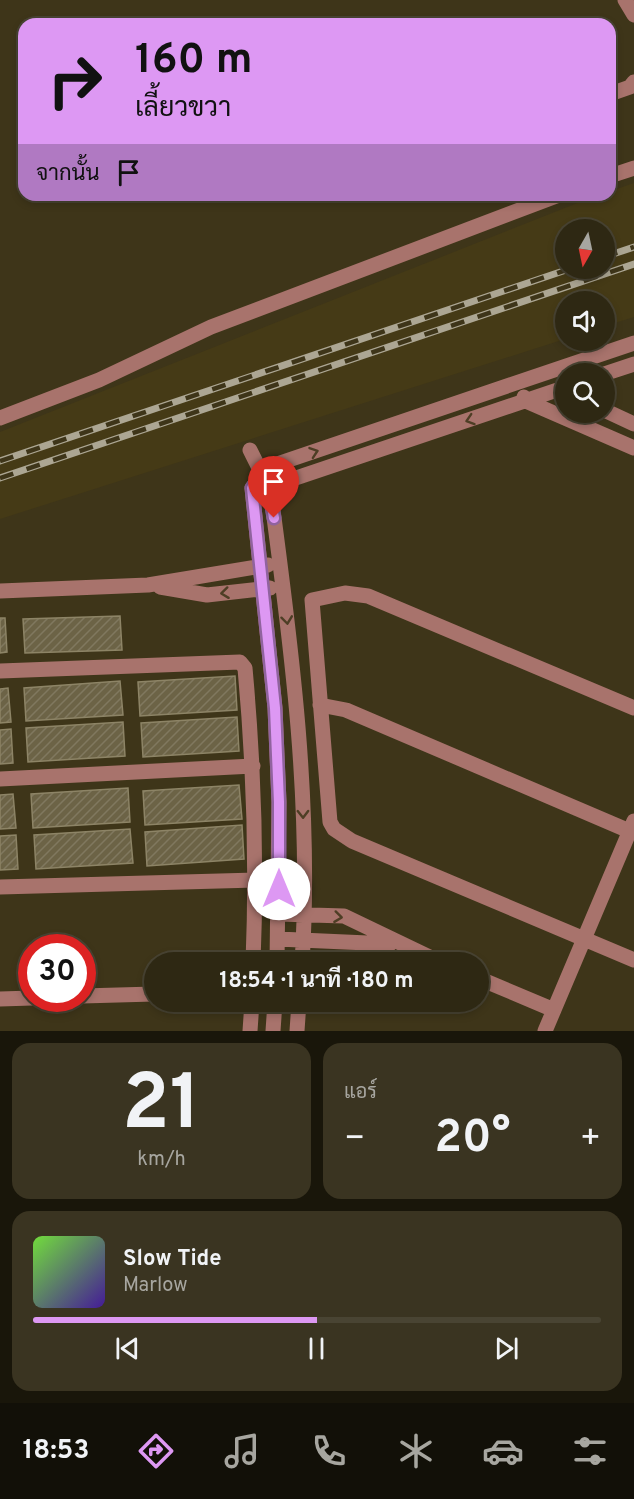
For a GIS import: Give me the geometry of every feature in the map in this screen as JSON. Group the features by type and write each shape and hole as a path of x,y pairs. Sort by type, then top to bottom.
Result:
{"street":[{"path":"625,0 634,15"},
{"path":"616,92 630,87 634,82"},
{"path":"616,174 634,168"},
{"path":"0,418 99,380 211,327 543,201"},
{"path":"277,952 279,802 275,708 252,488 261,476 276,464 634,343"},
{"path":"615,370 634,364"},
{"path":"518,383 526,401 634,448"},
{"path":"302,952 305,915 299,713 270,495 272,489 287,480 555,392"},
{"path":"615,415 634,424"},
{"path":"250,450 261,476 272,489"},
{"path":"0,591 148,585 280,564"},
{"path":"148,585 207,595 283,586"},
{"path":"634,708 368,596 345,593 312,600 330,822 334,829 352,841 634,960"},
{"path":"0,671 240,662 245,669 253,766 256,880 254,952"},
{"path":"320,705 346,710 633,828 544,1031"},
{"path":"0,779 253,766"},
{"path":"0,887 256,880"},
{"path":"279,914 344,916 416,952"},
{"path":"278,939 399,945"},
{"path":"489,983 554,1010"},
{"path":"96,996 144,994"},
{"path":"0,999 18,998"},
{"path":"250,1031 251,1012"},
{"path":"273,1031 274,1012"},
{"path":"297,1031 298,1012"}],"shaded area":[{"path":"634,183 634,317 615,323 615,291 555,291 555,342 0,519 0,432 580,202 616,201 616,189"}],"building":[{"path":"120,616 122,650 25,653 23,619"},
{"path":"0,618 5,618 7,652 0,653"},
{"path":"235,676 237,710 140,716 138,682"},
{"path":"120,681 123,715 26,721 24,688"},
{"path":"8,688 11,722 0,723 0,689"},
{"path":"237,717 239,751 143,757 141,723"},
{"path":"123,722 125,756 28,762 26,728"},
{"path":"11,729 13,763 0,764 0,730"},
{"path":"239,785 242,819 145,825 143,791"},
{"path":"128,788 130,822 33,828 31,794"},
{"path":"13,794 16,828 0,829 0,795"},
{"path":"242,825 244,859 147,866 145,832"},
{"path":"130,829 133,863 36,869 34,835"},
{"path":"16,835 18,869 0,870 0,836"}],"railway":[{"path":"615,253 634,247"},
{"path":"0,478 634,264"},
{"path":"0,461 555,274"}],"route":[{"path":"274,518 270,495 272,489 261,476 252,488 275,708 279,802 279,889"}]}
